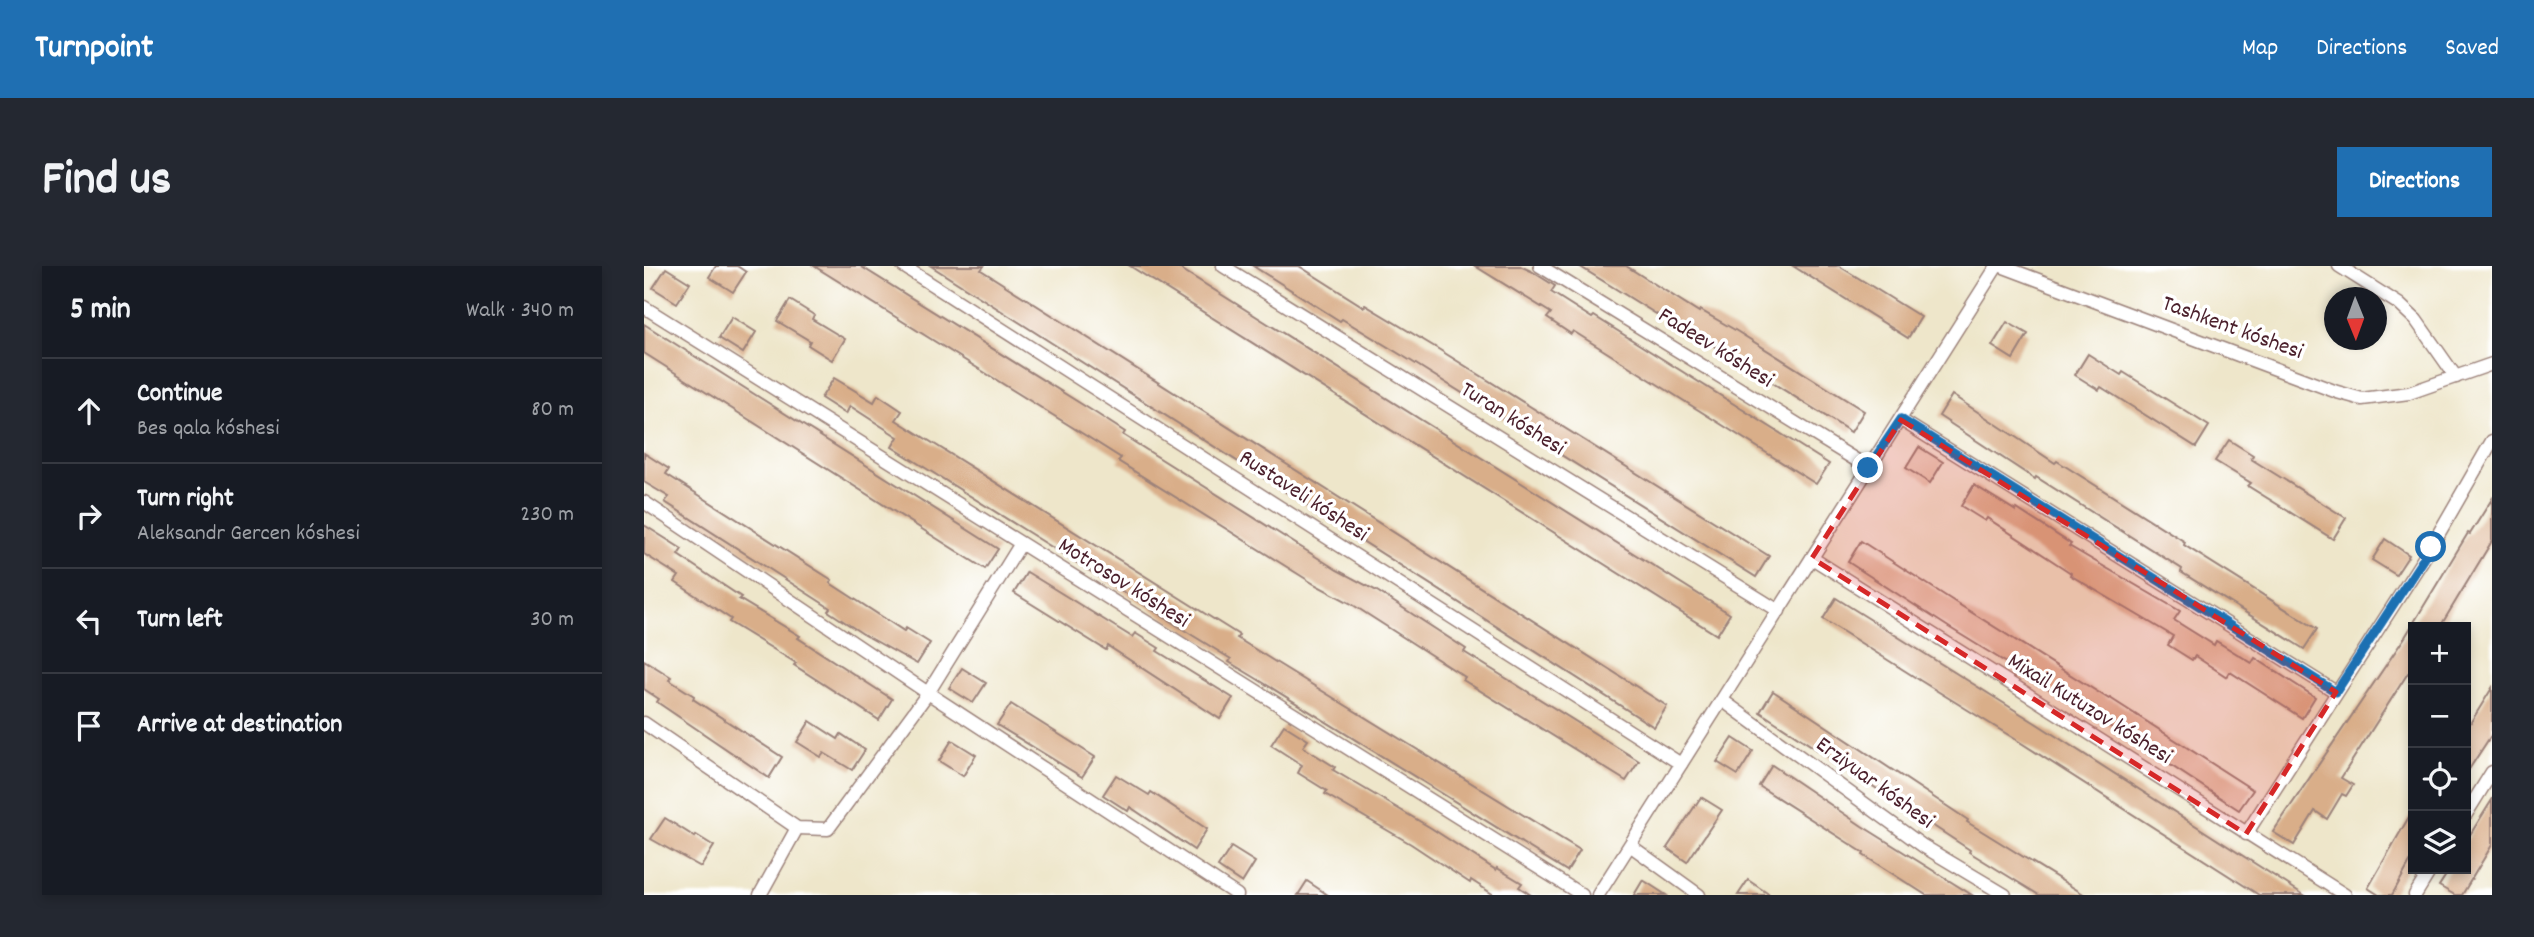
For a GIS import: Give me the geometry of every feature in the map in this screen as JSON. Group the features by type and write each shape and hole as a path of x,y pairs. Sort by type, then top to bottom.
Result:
{"street":[{"name":"Rustaveli kóshesi","path":"903,266 1681,764"},
{"name":"Turan kóshesi","path":"1223,266 1779,611"},
{"name":"Fadeev kóshesi","path":"1540,266 1868,468"},
{"path":"1598,895 1999,266"},
{"name":"Tashkent kóshesi","path":"1999,266 2362,399 2409,393 2492,364"},
{"path":"2339,266 2399,304 2416,320 2456,377"},
{"name":"Motrosov kóshesi","path":"644,307 1582,895"},
{"path":"1901,419 2336,692"},
{"path":"2246,834 2431,547 2492,441"},
{"path":"644,502 928,693 1237,895"},
{"path":"644,723 797,828 828,829 928,693 1020,545"},
{"name":"Mixail Kutuzov kóshesi","path":"1812,558 2344,895"},
{"name":"Erziyuar kóshesi","path":"1722,700 1923,845 2005,895"},
{"path":"2468,811 2492,772"},
{"path":"760,895 797,828"},
{"path":"1631,846 1699,895"},
{"path":"2415,895 2428,874"}],"highlighted area":[{"path":"1901,420 2336,692 2246,834 1812,558"}],"building":[{"path":"716,266 737,266 746,272 733,292 709,277"},
{"path":"814,266 860,266 1091,410 1125,432 1123,435 1337,570 1377,591 1466,649 1464,652 1639,761 1626,781 1463,680 1465,677 1350,603 1314,584 1118,461 1121,458"},
{"path":"931,266 984,266 981,270 1667,706 1654,727"},
{"path":"1130,266 1176,266 1730,614 1717,635"},
{"path":"1253,266 1299,266 1435,347 1769,556 1756,577 1411,361 1342,319 1340,321"},
{"path":"1475,266 1520,266 1531,271 1555,286 1551,292 1592,318 1594,316 1829,464 1816,484 1573,331 1571,334 1547,318 1551,313"},
{"path":"1579,266 1626,266 1864,411 1851,432"},
{"path":"1793,266 1839,266 1921,317 1908,338"},
{"path":"666,268 690,283 677,303 653,288"},
{"path":"790,300 814,315 812,319 845,339 832,360 808,345 810,341 777,321"},
{"path":"732,317 756,332 743,353 719,338"},
{"path":"2007,322 2028,334 2013,359 1992,346"},
{"path":"644,324 998,549 985,569 644,353"},
{"path":"2088,354 2121,375 2123,372 2209,426 2196,447 2101,387 2099,390 2075,375"},
{"path":"834,378 874,402 878,395 902,411 896,420 1239,635 1237,638 1580,850 1567,871 1229,662 1231,659 892,447 898,437 850,406 846,414 821,398"},
{"path":"1952,395 2317,629 2304,649 1939,416"},
{"path":"2229,440 2253,455 2251,459 2346,518 2333,539 2248,486 2251,483 2215,461"},
{"path":"1919,447 1943,462 1930,483 1906,468"},
{"path":"644,453 669,469 666,474 832,580 830,583 904,631 906,628 930,643 917,664 863,634 828,611 830,608 665,502 669,497 644,482"},
{"path":"1974,485 2016,511 2017,509 2071,544 2069,546 2180,611 2174,620 2214,645 2216,641 2252,663 2255,658 2315,697 2302,718 2230,672 2227,677 2195,656 2192,660 2168,645 2173,636 2070,575 2071,573 1987,518 1985,521 1961,506"},
{"path":"2492,499 2492,541 2443,622 2414,622 2468,533 2470,534"},
{"path":"644,525 682,549 678,555 741,597 739,599 800,636 798,638 892,699 879,720 794,665 796,663 729,622 731,619 675,582 679,576 644,554"},
{"path":"2385,539 2409,555 2396,575 2372,560"},
{"path":"1861,541 2253,790 2239,810 2132,740 1950,628 1848,562"},
{"path":"1027,572 1132,637 1135,633 1159,648 1157,651 1233,698 1220,719 1108,646 1106,650 1014,593"},
{"path":"1836,598 2304,895 2259,895 1823,619"},
{"path":"2408,632 2408,673 2341,778 2353,785 2346,796 2342,794 2327,819 2315,811 2294,845 2273,832"},
{"path":"644,660 671,677 669,680 694,696 693,699 782,757 769,778 657,702 659,699 644,689"},
{"path":"962,668 986,683 973,703 949,688"},
{"path":"2492,688 2492,734 2471,766 2471,748 2471,722"},
{"path":"1773,691 1968,820 1967,822 2085,895 2039,895 1969,852 1970,850 1760,712"},
{"path":"1011,704 1095,757 1082,777 997,725"},
{"path":"810,721 838,739 841,734 865,750 852,770 824,753 821,757 797,742"},
{"path":"1284,725 1308,740 1303,747 1335,767 1333,770 1496,870 1497,868 1522,883 1519,887 1531,895 1494,895 1325,794 1327,791 1298,773 1302,765 1271,745"},
{"path":"1733,738 1753,751 1738,775 1717,762"},
{"path":"952,740 976,755 963,776 939,761"},
{"path":"1772,765 1972,895 1926,895 1863,855 1864,853 1759,786"},
{"path":"1116,775 1149,795 1151,792 1207,829 1194,850 1130,807 1128,811 1103,795"},
{"path":"1701,797 1722,810 1687,862 1667,848"},
{"path":"2492,800 2492,845 2462,895 2455,895 2439,886 2447,874 2471,874 2471,833"},
{"path":"665,818 714,846 701,867 651,839"},
{"path":"2408,819 2408,866 2392,895 2379,895 2368,888"},
{"path":"1231,847 1255,862 1242,883 1218,867"},
{"path":"1643,880 1666,895 1634,895"},
{"path":"1748,880 1770,895 1738,895"},
{"path":"1307,881 1328,895 1298,895"}],"route":[{"path":"1868,468 1901,419 2336,692 2431,547"}]}
